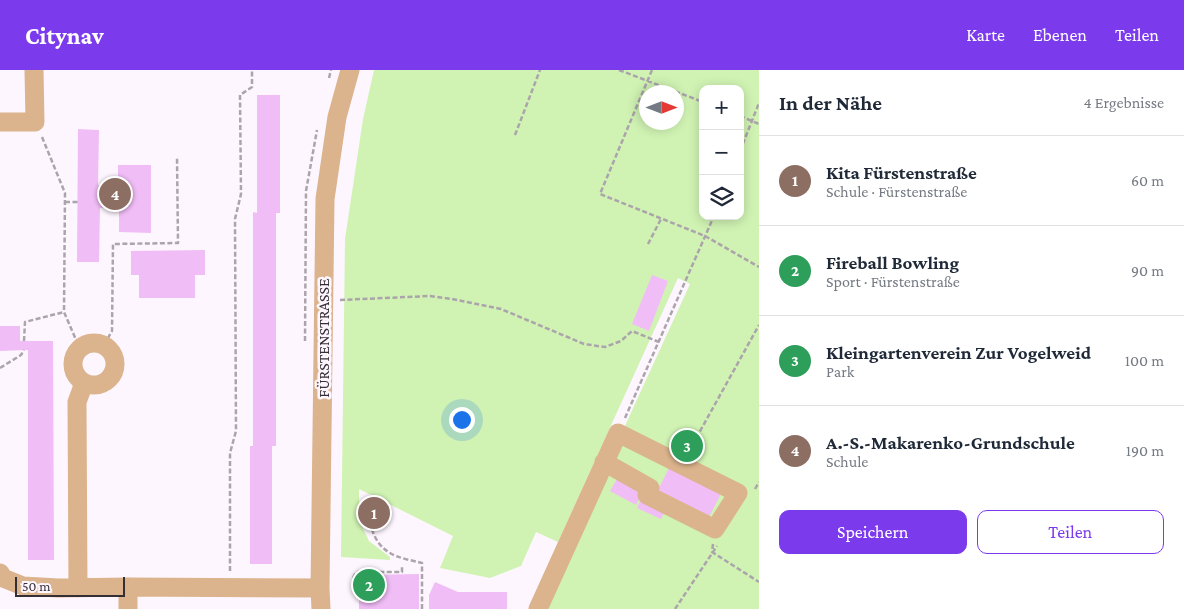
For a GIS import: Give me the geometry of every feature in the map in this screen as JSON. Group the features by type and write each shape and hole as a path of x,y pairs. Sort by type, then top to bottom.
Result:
{"street":[{"path":"0,122 35,122 34,70"},
{"name":"FÜRSTENSTRASSE","path":"321,609 324,199 337,117 350,70"},
{"path":"91,343 98,343 109,349 116,361 113,374 109,380 104,384 90,386 78,379 73,367 73,360 80,349 91,343"},
{"path":"78,588 77,402 84,383"},
{"path":"538,609 604,462 618,433 738,494 715,529 647,496 650,488 604,462"},
{"path":"0,573 3,578 23,586 58,588 320,588"},
{"path":"128,587 128,609"}],"path":[{"path":"230,588 230,453 236,431 234,219 241,194 240,95 252,87 252,70"},
{"path":"515,135 540,70"},
{"path":"618,70 699,101"},
{"path":"652,70 600,194 705,236 759,267"},
{"path":"744,141 759,104"},
{"path":"744,118 759,124"},
{"path":"35,122 65,192 64,312 80,349"},
{"path":"104,345 112,331 113,244 178,243 177,157"},
{"path":"65,202 78,202"},
{"path":"648,244 661,219"},
{"path":"618,433 712,220"},
{"path":"324,301 430,296 500,309 584,344 604,347 622,341 632,331 659,342"},
{"path":"24,341 25,322 64,312"},
{"path":"686,456 759,325"},
{"path":"0,368 21,355 24,350"},
{"path":"370,507 371,525 375,540 395,556 422,563 422,609"},
{"path":"715,529 712,552 759,582"},
{"path":"353,578 356,572 402,572 402,567"}],"green space":[{"path":"374,70 759,70 759,609 541,609 690,284 678,278 558,542 536,532 521,566 490,578 440,568 453,536 359,489 359,520 369,541 390,557 390,560 341,557 345,239 363,119"}],"building":[{"path":"257,95 280,95 280,213 276,213 276,446 272,446 272,564 250,564 250,446 253,446 253,212 257,213"},
{"path":"78,129 99,130 98,185 118,185 118,165 151,165 151,233 119,232 119,208 100,208 99,262 77,262"},
{"path":"205,250 205,275 195,275 195,298 139,298 139,275 131,275 131,251"},
{"path":"652,275 668,281 649,331 632,324"},
{"path":"0,326 20,326 20,341 53,341 54,560 28,560 28,350 0,351"},
{"path":"671,464 724,488 708,519 657,492"},
{"path":"618,477 643,491 636,505 610,491"},
{"path":"641,499 665,510 661,519 637,508"},
{"path":"419,574 419,609 359,609 359,575"},
{"path":"435,582 458,592 507,592 507,609 429,609 429,595"}],"place":[{"name":"A.-S.-Makarenko-Grundschule","path":"115,194"},
{"name":"Kleingartenverein Zur Vogelweid","path":"687,446"},
{"name":"Kita Fürstenstraße","path":"374,513"},
{"name":"Fireball Bowling","path":"369,585"}]}
